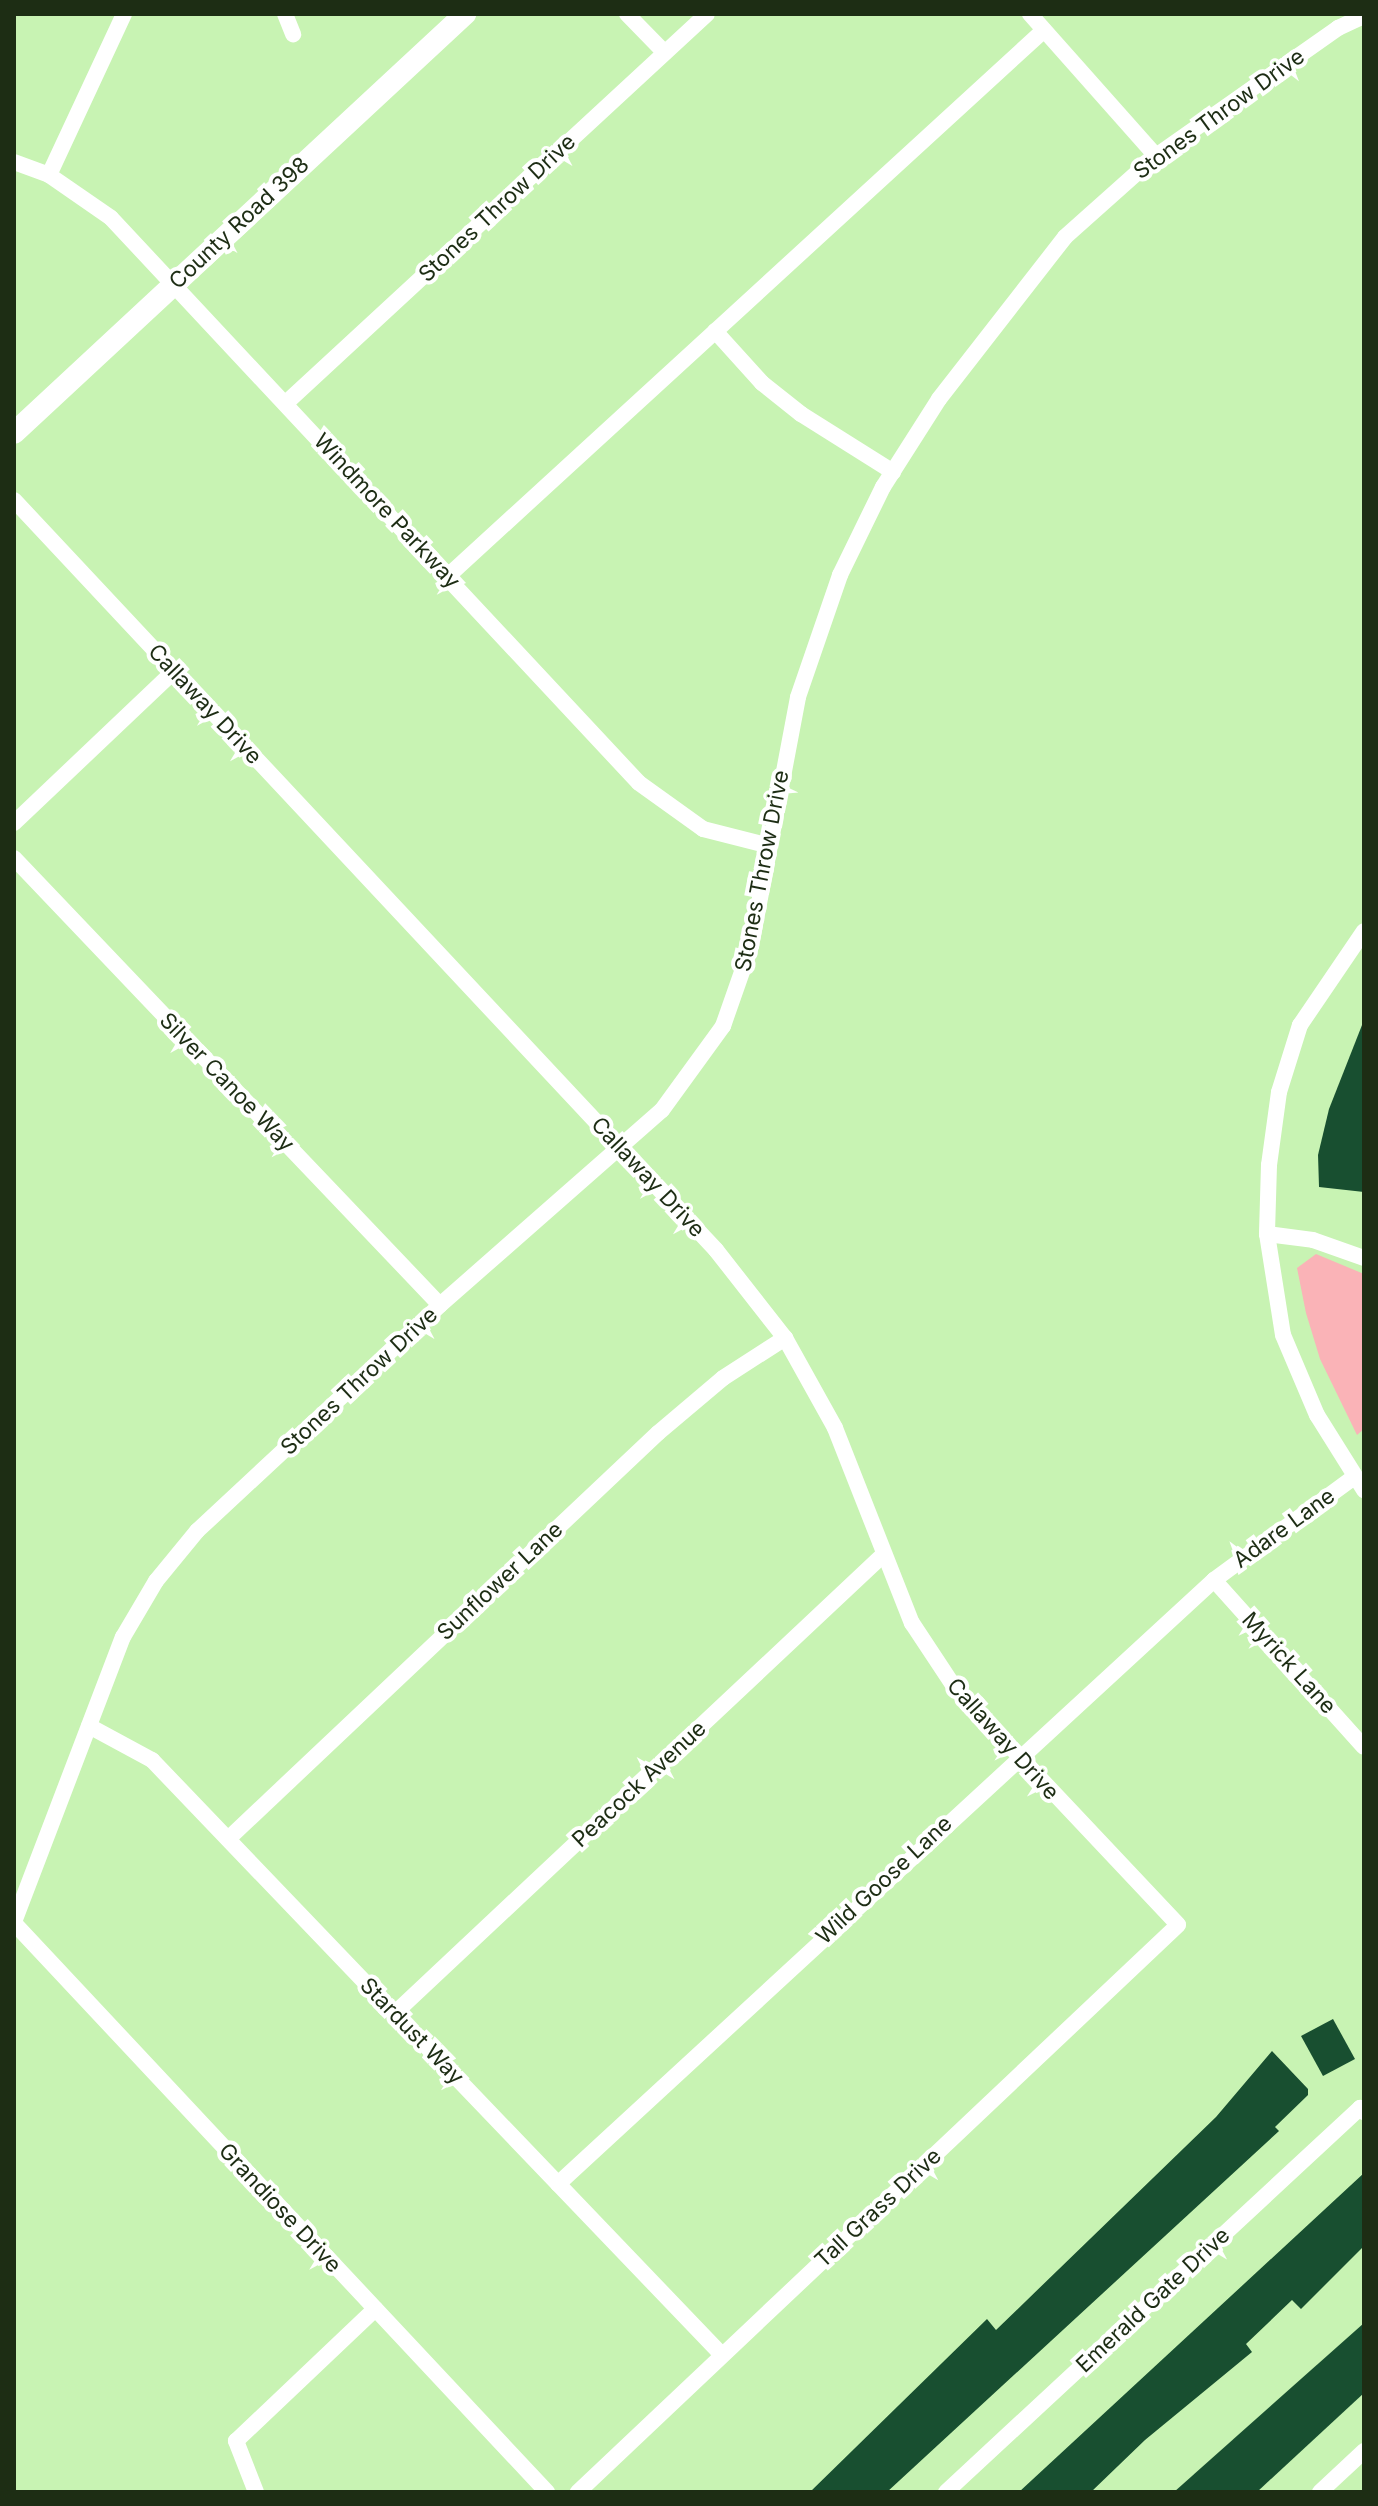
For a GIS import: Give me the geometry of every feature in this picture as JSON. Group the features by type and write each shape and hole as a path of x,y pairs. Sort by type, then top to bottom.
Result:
{"street":[{"path":"49,175 124,14"},
{"path":"285,14 293,34"},
{"name":"County Road 398","path":"14,433 465,14"},
{"path":"627,14 665,53"},
{"name":"Stones Throw Drive","path":"286,403 707,14"},
{"path":"1030,14 1156,156"},
{"name":"Stones Throw Drive","path":"14,1923 123,1637 156,1581 197,1531 440,1305 618,1145 662,1110 723,1026 751,946 766,845 798,697 840,575 893,472 1003,311 1065,237 1156,156 1301,53 1364,16"},
{"path":"448,576 1044,30"},
{"name":"Windmore Parkway","path":"14,162 49,175 111,218 658,798 703,829 766,845"},
{"path":"715,331 762,383 801,414 893,472"},
{"name":"Callaway Drive","path":"14,500 716,1250 785,1338 835,1428 912,1623 955,1688 1016,1757 1178,1925"},
{"path":"14,823 174,671"},
{"name":"Silver Canoe Way","path":"14,858 440,1305"},
{"path":"1359,1484 1317,1415 1283,1335 1267,1234 1269,1165 1279,1092 1300,1025 1332,971 1364,931"},
{"path":"1267,1234 1313,1240 1364,1258"},
{"name":"Sunflower Lane","path":"228,1839 658,1433 723,1378 785,1338"},
{"name":"Adare Lane","path":"1214,1580 1359,1484"},
{"name":"Peacock Avenue","path":"395,2013 883,1555"},
{"name":"Myrick Lane","path":"1214,1580 1364,1747"},
{"name":"Wild Goose Lane","path":"558,2184 1016,1757 1214,1580"},
{"name":"Stardust Way","path":"89,1726 152,1760 722,2355"},
{"name":"Grandiose Drive","path":"14,1923 547,2492"},
{"name":"Tall Grass Drive","path":"578,2492 1178,1925"},
{"name":"Emerald Gate Drive","path":"946,2492 1362,2110"},
{"path":"256,2492 236,2441 375,2309"},
{"path":"1320,2492 1364,2451"}],"shaded area":[{"path":"1316,1254 1364,1274 1364,1429 1357,1435 1320,1359 1306,1313 1297,1268"}],"building":[{"path":"1364,1020 1364,1192 1319,1187 1318,1155 1329,1109"},
{"path":"1333,2019 1355,2059 1323,2076 1301,2036"},
{"path":"1272,2051 1308,2089 1308,2095 1275,2127 1279,2131 887,2492 810,2492 987,2319 996,2330 1216,2117"},
{"path":"1364,2173 1364,2246 1301,2309 1292,2300 1246,2344 1252,2352 1145,2440 1091,2492 1019,2492"},
{"path":"1364,2323 1364,2393 1257,2492 1174,2492"}]}
